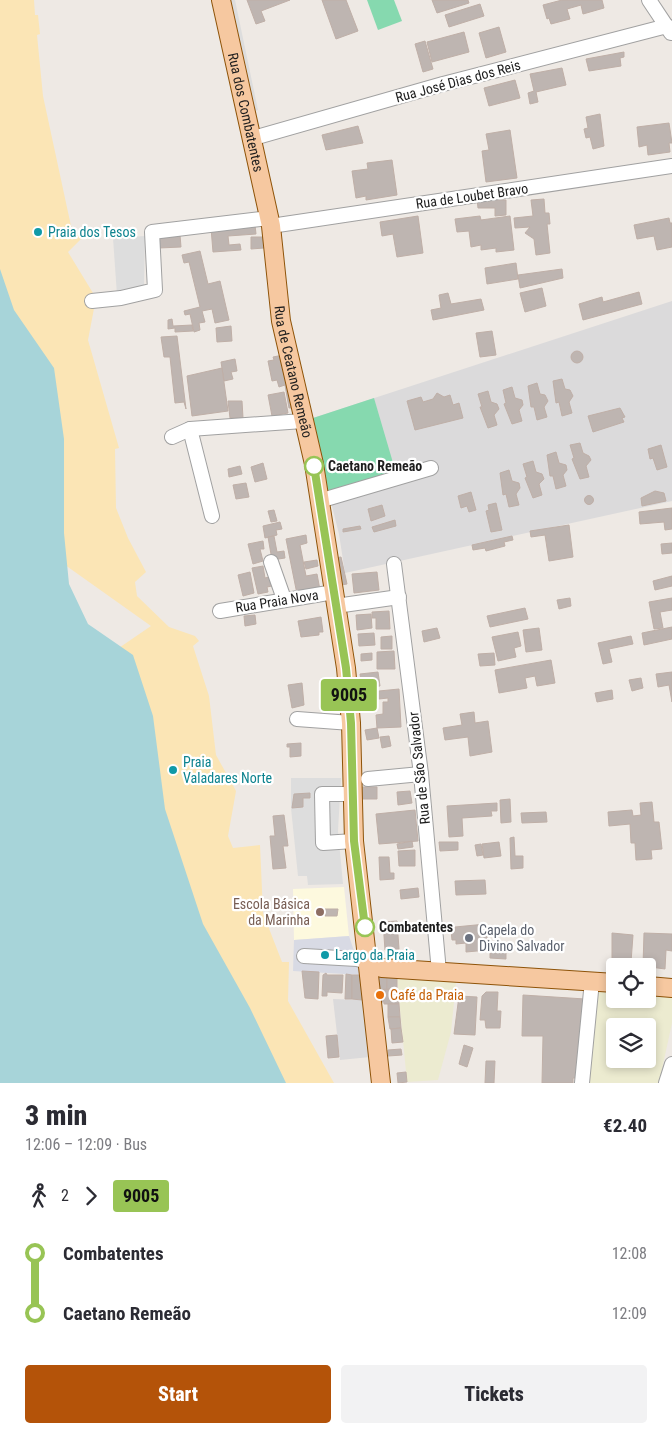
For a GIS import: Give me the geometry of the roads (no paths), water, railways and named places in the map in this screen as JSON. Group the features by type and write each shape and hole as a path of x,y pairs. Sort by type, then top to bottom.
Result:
{"main road":[{"name":"Rua dos Combatentes","path":"221,0 250,139 270,222"},
{"name":"Rua de Ceatano Remeão","path":"270,222 281,321 314,464 346,668 351,723 354,841 381,1083"},
{"path":"368,962 382,968 606,982"},
{"path":"656,987 672,988"}],"street":[{"path":"649,0 670,30"},
{"name":"Rua José Dias dos Reis","path":"250,139 443,84 670,30"},
{"name":"Rua de Loubet Bravo","path":"92,301 121,298 155,290 152,232 270,222 672,166"},
{"path":"172,437 190,429 303,421"},
{"path":"190,429 212,516"},
{"path":"319,501 431,468"},
{"path":"271,562 284,599"},
{"name":"Rua de São Salvador","path":"394,564 421,774 439,972"},
{"name":"Rua Praia Nova","path":"220,611 284,599 399,597"},
{"path":"297,720 351,723"},
{"path":"368,779 421,774"},
{"path":"352,794 322,794 323,842 354,841"},
{"path":"304,956 357,959 368,962"},
{"path":"582,1083 592,981"},
{"path":"666,1083 672,1064"}],"water":[{"path":"0,269 14,310 54,368 64,439 64,533 69,584 88,624 133,655 153,716 165,809 203,924 250,1008 286,1083 0,1083"}],"place":[{"name":"Praia dos Tesos","path":"38,232"},
{"name":"Caetano Remeão","path":"314,466"},
{"name":"Praia Valadares Norte","path":"173,770"},
{"name":"Escola Básica da Marinha","path":"320,912"},
{"name":"Combatentes","path":"365,927"},
{"name":"Capela do Divino Salvador","path":"469,938"},
{"name":"Largo da Praia","path":"325,955"},
{"name":"Café da Praia","path":"380,995"}]}
